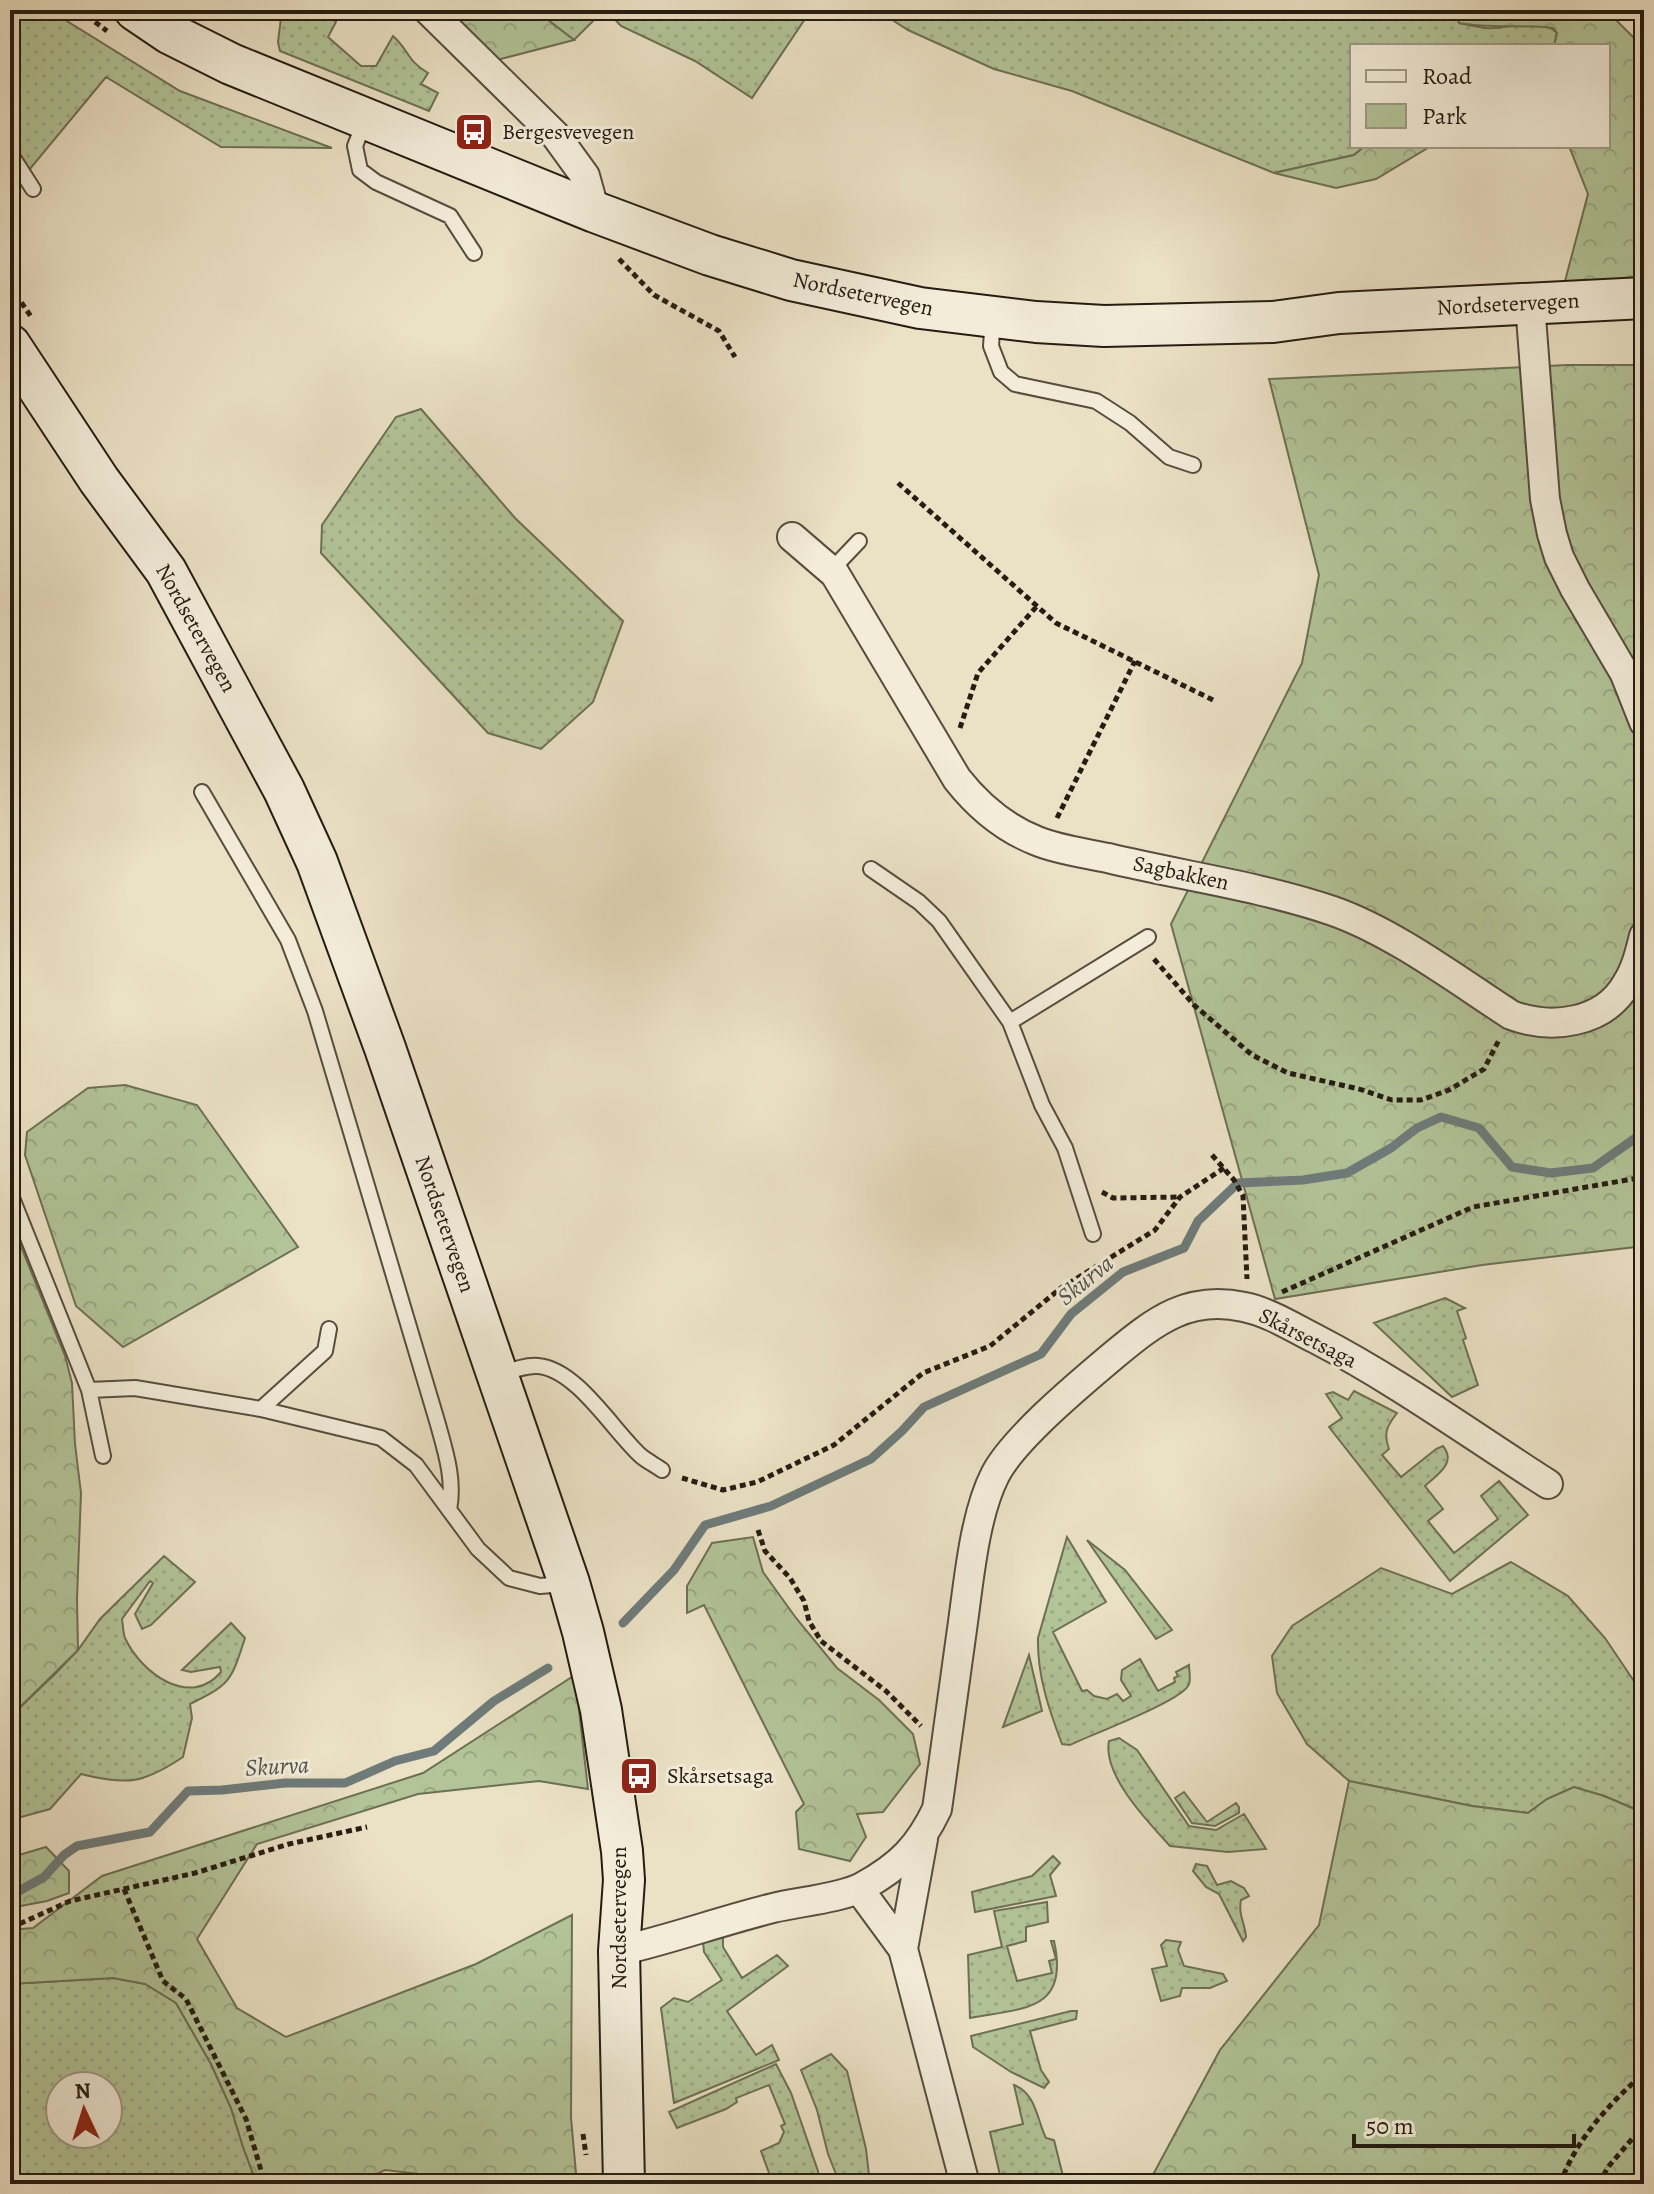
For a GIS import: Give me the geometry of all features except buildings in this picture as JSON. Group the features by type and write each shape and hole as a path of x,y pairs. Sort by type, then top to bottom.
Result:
{"main road":[{"name":"Nordsetervegen","path":"135,10 169,33 231,64 595,212 710,255 791,280 920,308 1104,326 1258,323 1339,313 1644,298"},
{"name":"Nordsetervegen","path":"10,345 99,480 166,571 284,790 317,862 385,1048 569,1583 592,1667 611,1766 624,1880 619,1951 624,2184"}],"street":[{"path":"428,10 556,136 585,176 595,212"},
{"path":"1530,304 1545,499 1552,534 1559,557 1575,589 1625,674 1644,722"},
{"name":"Sagbakken","path":"792,537 835,574 948,765 978,805 1003,824 1045,843 1275,892 1337,913 1384,934 1511,1015 1527,1021 1560,1024 1603,1009 1627,985 1644,936"},
{"name":"Skårsetsaga","path":"903,1949 923,1839 937,1809 968,1582 979,1522 995,1474 1018,1444 1092,1373 1135,1338 1177,1310 1212,1302 1248,1307 1331,1347 1393,1383 1548,1484"},
{"name":"Skårsetsaga","path":"619,1951 771,1909 859,1889 895,1866 923,1839"},
{"name":"Skårsetsaga","path":"859,1889 903,1949 965,2184"}],"lane":[{"path":"366,119 355,146 360,170 376,182 450,216 474,253"},
{"path":"10,153 33,189"},
{"path":"993,317 991,346 1001,372 1015,384 1096,401 1130,423 1169,457 1193,465"},
{"path":"835,574 840,561 859,541"},
{"path":"202,792 288,940 315,1011 437,1421 448,1464 449,1510"},
{"path":"871,869 919,902 939,921 1010,1022 1042,1105 1065,1148 1093,1234"},
{"path":"1010,1022 1148,937"},
{"path":"10,1193 89,1390 103,1456"},
{"path":"261,1409 325,1351 329,1329"},
{"path":"497,1375 540,1366 562,1373 613,1423 641,1456 662,1470"},
{"path":"89,1390 135,1388 261,1409 381,1438 416,1465 478,1549 509,1578 540,1586 569,1583"}],"path":[{"path":"595,212 616,256 654,295 719,331 735,357"},
{"path":"898,483 1056,623 1213,700"},
{"path":"948,765 978,673 1037,606"},
{"path":"1045,843 1135,661"},
{"path":"1154,959 1194,1005 1252,1055 1288,1073 1392,1100 1421,1100 1449,1090 1484,1069 1511,1015"},
{"path":"1212,1155 1234,1180 1243,1196 1248,1307 1473,1207 1644,1177"},
{"path":"662,1470 723,1490 757,1482 834,1445 923,1373 990,1346 1061,1288 1155,1230 1180,1197 1224,1168"},
{"path":"1078,1189 1092,1186 1113,1198 1180,1197"},
{"path":"758,1530 765,1551 790,1578 804,1601 809,1621 821,1641 886,1691 914,1717 944,1760"},
{"path":"10,1925 17,1925 70,1901 195,1873 289,1844 367,1827"},
{"path":"124,1889 163,1981 186,1999 246,2119 265,2184"},
{"path":"1560,2184 1578,2144 1607,2106 1644,2073"},
{"path":"1599,2184 1608,2167 1644,2125"}],"green space":[{"path":"10,10 49,10 180,91 332,148 221,147 106,77 10,193"},
{"path":"282,10 323,10 336,22 328,37 361,66 376,66 393,36 416,64 428,73 421,84 438,93 429,111 280,51 278,42"},
{"path":"450,10 535,10 574,40 497,60"},
{"path":"535,10 604,10 574,40"},
{"path":"606,10 811,10 752,98 695,61 621,26"},
{"path":"877,10 1456,10 1459,23 1486,28 1533,24 1557,33 1554,44 1350,44 1350,148 1363,148 1354,155 1274,173 1072,91 994,69 908,30"},
{"path":"1456,10 1644,10 1607,11 1644,48 1644,282 1564,285 1588,194 1570,148 1610,148 1610,44 1554,44 1557,33 1553,28 1459,23"},
{"path":"1363,148 1428,148 1376,179 1336,188 1274,173 1354,155"},
{"path":"1568,365 1644,365 1644,1246 1482,1265 1275,1299 1171,924 1302,663 1319,575 1269,379"},
{"path":"421,409 515,518 623,621 593,702 541,749 488,733 321,553 322,525 396,417"},
{"path":"125,1085 197,1105 298,1247 123,1347 76,1306 25,1155 27,1132 88,1088"},
{"path":"10,1219 65,1356 72,1383 81,1493 78,1650 10,1717"},
{"path":"1445,1298 1465,1308 1457,1311 1478,1385 1452,1397 1374,1323"},
{"path":"1354,1391 1397,1413 1387,1430 1389,1449 1382,1455 1401,1477 1436,1449 1443,1446 1447,1452 1447,1463 1425,1486 1443,1509 1428,1521 1454,1553 1498,1519 1481,1496 1499,1481 1528,1515 1450,1581 1329,1427 1342,1418 1326,1394 1333,1392 1348,1400"},
{"path":"753,1537 763,1572 796,1618 837,1668 879,1700 913,1734 920,1764 883,1812 857,1814 866,1837 850,1861 799,1849 796,1812 804,1804 704,1605 687,1613 687,1586 712,1543"},
{"path":"1067,1537 1106,1602 1053,1632 1082,1691 1087,1690 1094,1696 1107,1699 1117,1694 1123,1701 1131,1696 1121,1680 1122,1670 1140,1659 1158,1691 1175,1682 1176,1672 1189,1665 1190,1677 1184,1691 1172,1699 1070,1745 1062,1744 1048,1705 1038,1638"},
{"path":"1087,1540 1125,1570 1172,1630 1156,1639"},
{"path":"164,1556 195,1582 151,1625 142,1629 135,1614 153,1583 150,1581 122,1619 125,1638 142,1663 167,1682 181,1687 195,1687 209,1683 221,1672 220,1667 191,1672 182,1670 231,1623 245,1638 228,1680 190,1704 192,1718 183,1757 135,1780 111,1780 81,1774 50,1809 14,1819 10,1817 10,1717 78,1650 100,1619"},
{"path":"1511,1562 1568,1596 1605,1638 1644,1696 1644,1813 1574,1787 1547,1799 1528,1813 1472,1806 1349,1781 1307,1744 1277,1693 1272,1656 1292,1626 1381,1568 1452,1594"},
{"path":"1029,1655 1042,1711 1003,1727"},
{"path":"575,1675 588,1789 539,1781 418,1794 257,1844 197,1939 237,2008 286,2037 476,1964 572,1915 571,2118 577,2184 482,2184 479,2181 385,2170 355,2184 257,2184 231,2108 211,2064 176,2003 145,1984 113,1978 10,1984 10,1930 33,1928 102,1876 423,1773"},
{"path":"1119,1738 1137,1750 1189,1826 1216,1830 1244,1814 1266,1849 1228,1852 1170,1846 1129,1798 1113,1769 1109,1741"},
{"path":"1349,1781 1472,1806 1528,1813 1547,1799 1574,1787 1644,1813 1644,2184 1148,2184 1220,2050 1319,1925"},
{"path":"1184,1792 1207,1822 1236,1803 1239,1813 1215,1826 1192,1823 1175,1798"},
{"path":"10,1845 19,1855 46,1847 69,1871 69,1893 10,1908"},
{"path":"1053,1856 1060,1863 1050,1875 1056,1896 975,1912 972,1892 1032,1876"},
{"path":"1196,1864 1207,1866 1217,1885 1231,1881 1244,1888 1249,1896 1241,1900 1246,1937 1243,1941 1219,1894 1206,1887 1193,1871"},
{"path":"1047,1902 1048,1922 1026,1927 1026,1941 1007,1946 1017,1981 1052,1973 1049,1961 1056,1959 1051,1941 1054,1941 1057,1964 1055,1982 1048,1994 1024,2008 970,2018 968,1955 1002,1947 994,1911"},
{"path":"723,1935 723,1947 742,1978 777,1955 788,1966 727,2011 756,2055 772,2045 779,2060 674,2103 661,2008 674,1998 688,2002 722,1980 704,1952 703,1942"},
{"path":"1166,1940 1181,1942 1178,1950 1184,1966 1223,1974 1227,1981 1210,1988 1182,1988 1180,1996 1161,2001 1152,1969 1167,1966 1161,1945"},
{"path":"113,1978 146,1984 176,2003 211,2064 231,2108 257,2184 10,2184 10,1984"},
{"path":"1077,2011 1076,2019 1030,2031 1041,2070 1049,2082 1044,2088 1011,2072 973,2047 971,2036"},
{"path":"831,2054 847,2071 866,2149 869,2175 840,2184 801,2070"},
{"path":"776,2064 791,2093 818,2171 819,2184 773,2184 761,2151 779,2143 784,2132 781,2126 785,2124 769,2085 736,2098 737,2102 726,2109 677,2128 669,2112"},
{"path":"1014,2085 1027,2094 1046,2138 1054,2140 1065,2184 1002,2184 990,2132 1023,2124"}],"waterway":[{"name":"Skurva","path":"623,1623 674,1570 705,1525 771,1506 871,1459 924,1407 1041,1354 1071,1314 1123,1272 1184,1248 1198,1221 1238,1183 1303,1180 1347,1173 1391,1148 1417,1128 1441,1117 1479,1128 1512,1167 1551,1173 1593,1168 1644,1132"},
{"name":"Skurva","path":"10,1893 44,1877 77,1846 150,1832 188,1791 285,1783 345,1783 395,1761 434,1751 494,1701 548,1668"}],"place":[{"name":"Bergesvevegen","path":"474,132"},
{"name":"Skårsetsaga","path":"639,1776"}]}
